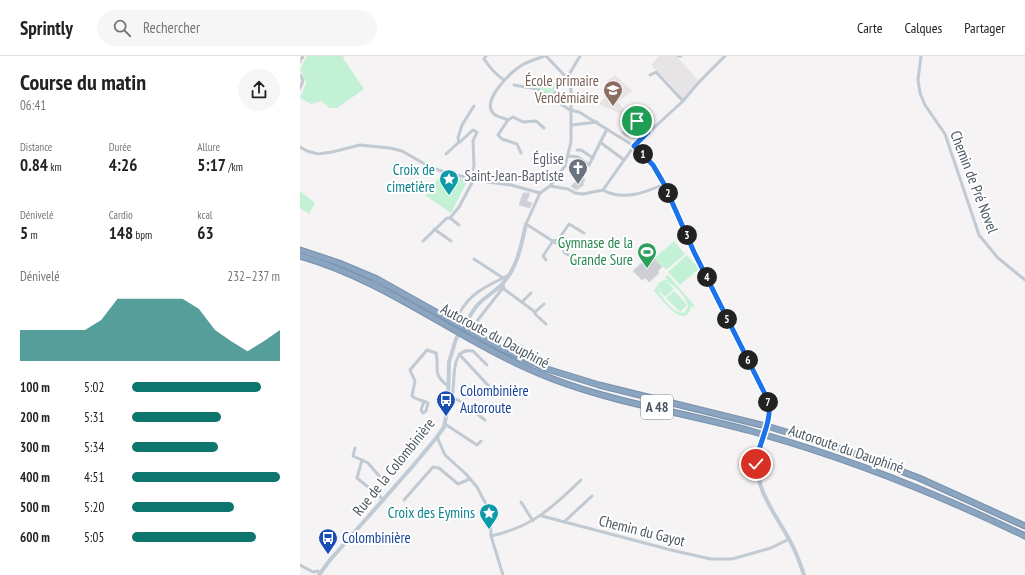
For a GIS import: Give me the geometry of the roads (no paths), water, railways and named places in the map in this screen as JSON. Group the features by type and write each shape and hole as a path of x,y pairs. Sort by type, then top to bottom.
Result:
{"highway":[{"name":"Autoroute du Dauphiné","path":"300,250 339,262 377,279 500,348 547,369 599,386 770,427 838,448 919,478 1025,526"},
{"name":"Autoroute du Dauphiné","path":"300,256 342,270 369,282 496,353 543,375 594,392 731,425 831,455 906,482 1025,536"}],"street":[{"path":"486,56 484,59 490,68 495,74 504,80"},
{"path":"467,321 473,309 481,300 509,275 518,259 526,226 540,193 550,186 565,166 568,156 572,125 569,109 571,90 567,78 545,56 526,63 504,80 493,95 491,109 494,115 508,120"},
{"path":"551,98 563,81 567,78 580,56"},
{"path":"603,190 634,146 683,101 699,82 725,56"},
{"name":"Chemin de Pré Novel","path":"921,56 918,80 920,93 925,105 945,134 979,235 998,258 1025,280"},
{"path":"650,75 656,72 683,101"},
{"path":"300,75 303,78 303,83 300,88"},
{"path":"514,86 537,89 569,109 579,112 597,122 634,146 653,165 664,184 694,252 767,397 769,406 768,418 756,464 760,485 765,499 789,539 804,575"},
{"path":"459,142 458,138 463,122 474,106"},
{"path":"622,115 637,121 648,132"},
{"path":"521,153 517,144 502,139 498,135 508,120 513,117 523,122 536,120 544,128"},
{"path":"572,125 597,122"},
{"path":"568,156 578,157 588,165 607,129"},
{"path":"423,241 446,218 450,218 459,207 472,178 474,166 474,141 477,132 473,130 463,141 459,142 446,154"},
{"path":"600,142 624,160"},
{"path":"300,147 307,152 318,154 360,146 384,147 402,151 437,170 511,185 540,193"},
{"path":"577,150 581,150 593,158"},
{"path":"550,186 568,189 575,193 583,194 603,190 611,194 641,194 664,184"},
{"path":"450,218 459,225"},
{"path":"546,260 543,256 553,241 558,240 569,224 584,233"},
{"path":"526,226 553,241 562,247 565,253 577,260"},
{"path":"434,229 451,241"},
{"path":"474,259 503,281 504,289 535,312 535,314 546,324"},
{"path":"460,312 470,297 481,289 503,281"},
{"path":"503,281 502,289 477,321 477,324 488,333 523,347"},
{"path":"522,302 531,293"},
{"path":"535,312 544,304"},
{"name":"Rue de la Colombinière","path":"319,573 384,500 437,437 445,424 448,406 449,362 456,339"},
{"path":"424,401 412,396 415,381 410,370 427,350 436,353 438,374 443,382 448,386"},
{"path":"448,406 453,398 455,360 459,354 465,350 473,351 487,365"},
{"path":"459,354 497,395"},
{"path":"453,398 462,402 485,420"},
{"path":"445,424 477,445 480,441"},
{"path":"437,437 445,455 478,487 490,512 491,536 504,575"},
{"path":"355,448 353,456 368,463 380,477"},
{"path":"362,460 357,478 384,500"},
{"path":"404,500 433,467 439,468 458,484 470,479"},
{"path":"491,536 504,533 542,516 581,480"},
{"path":"564,522 592,496"},
{"path":"521,502 533,521"},
{"name":"Chemin du Gayot","path":"542,516 711,559 732,559 771,548 789,539"},
{"path":"300,565 313,572 319,573"}],"tunnel":[{"path":"456,339 467,321"}],"railway":[{"path":"300,62 303,56"}],"place":[{"name":"École primaire Vendémiaire","path":"613,107"},
{"name":"Église Saint-Jean-Baptiste","path":"578,185"},
{"name":"Croix de cimetière","path":"449,196"},
{"name":"Gymnase de la Grande Sure","path":"647,269"},
{"name":"Colombinière Autoroute","path":"446,417"},
{"name":"Croix des Eymins","path":"489,530"},
{"name":"Colombinière","path":"328,555"}]}
